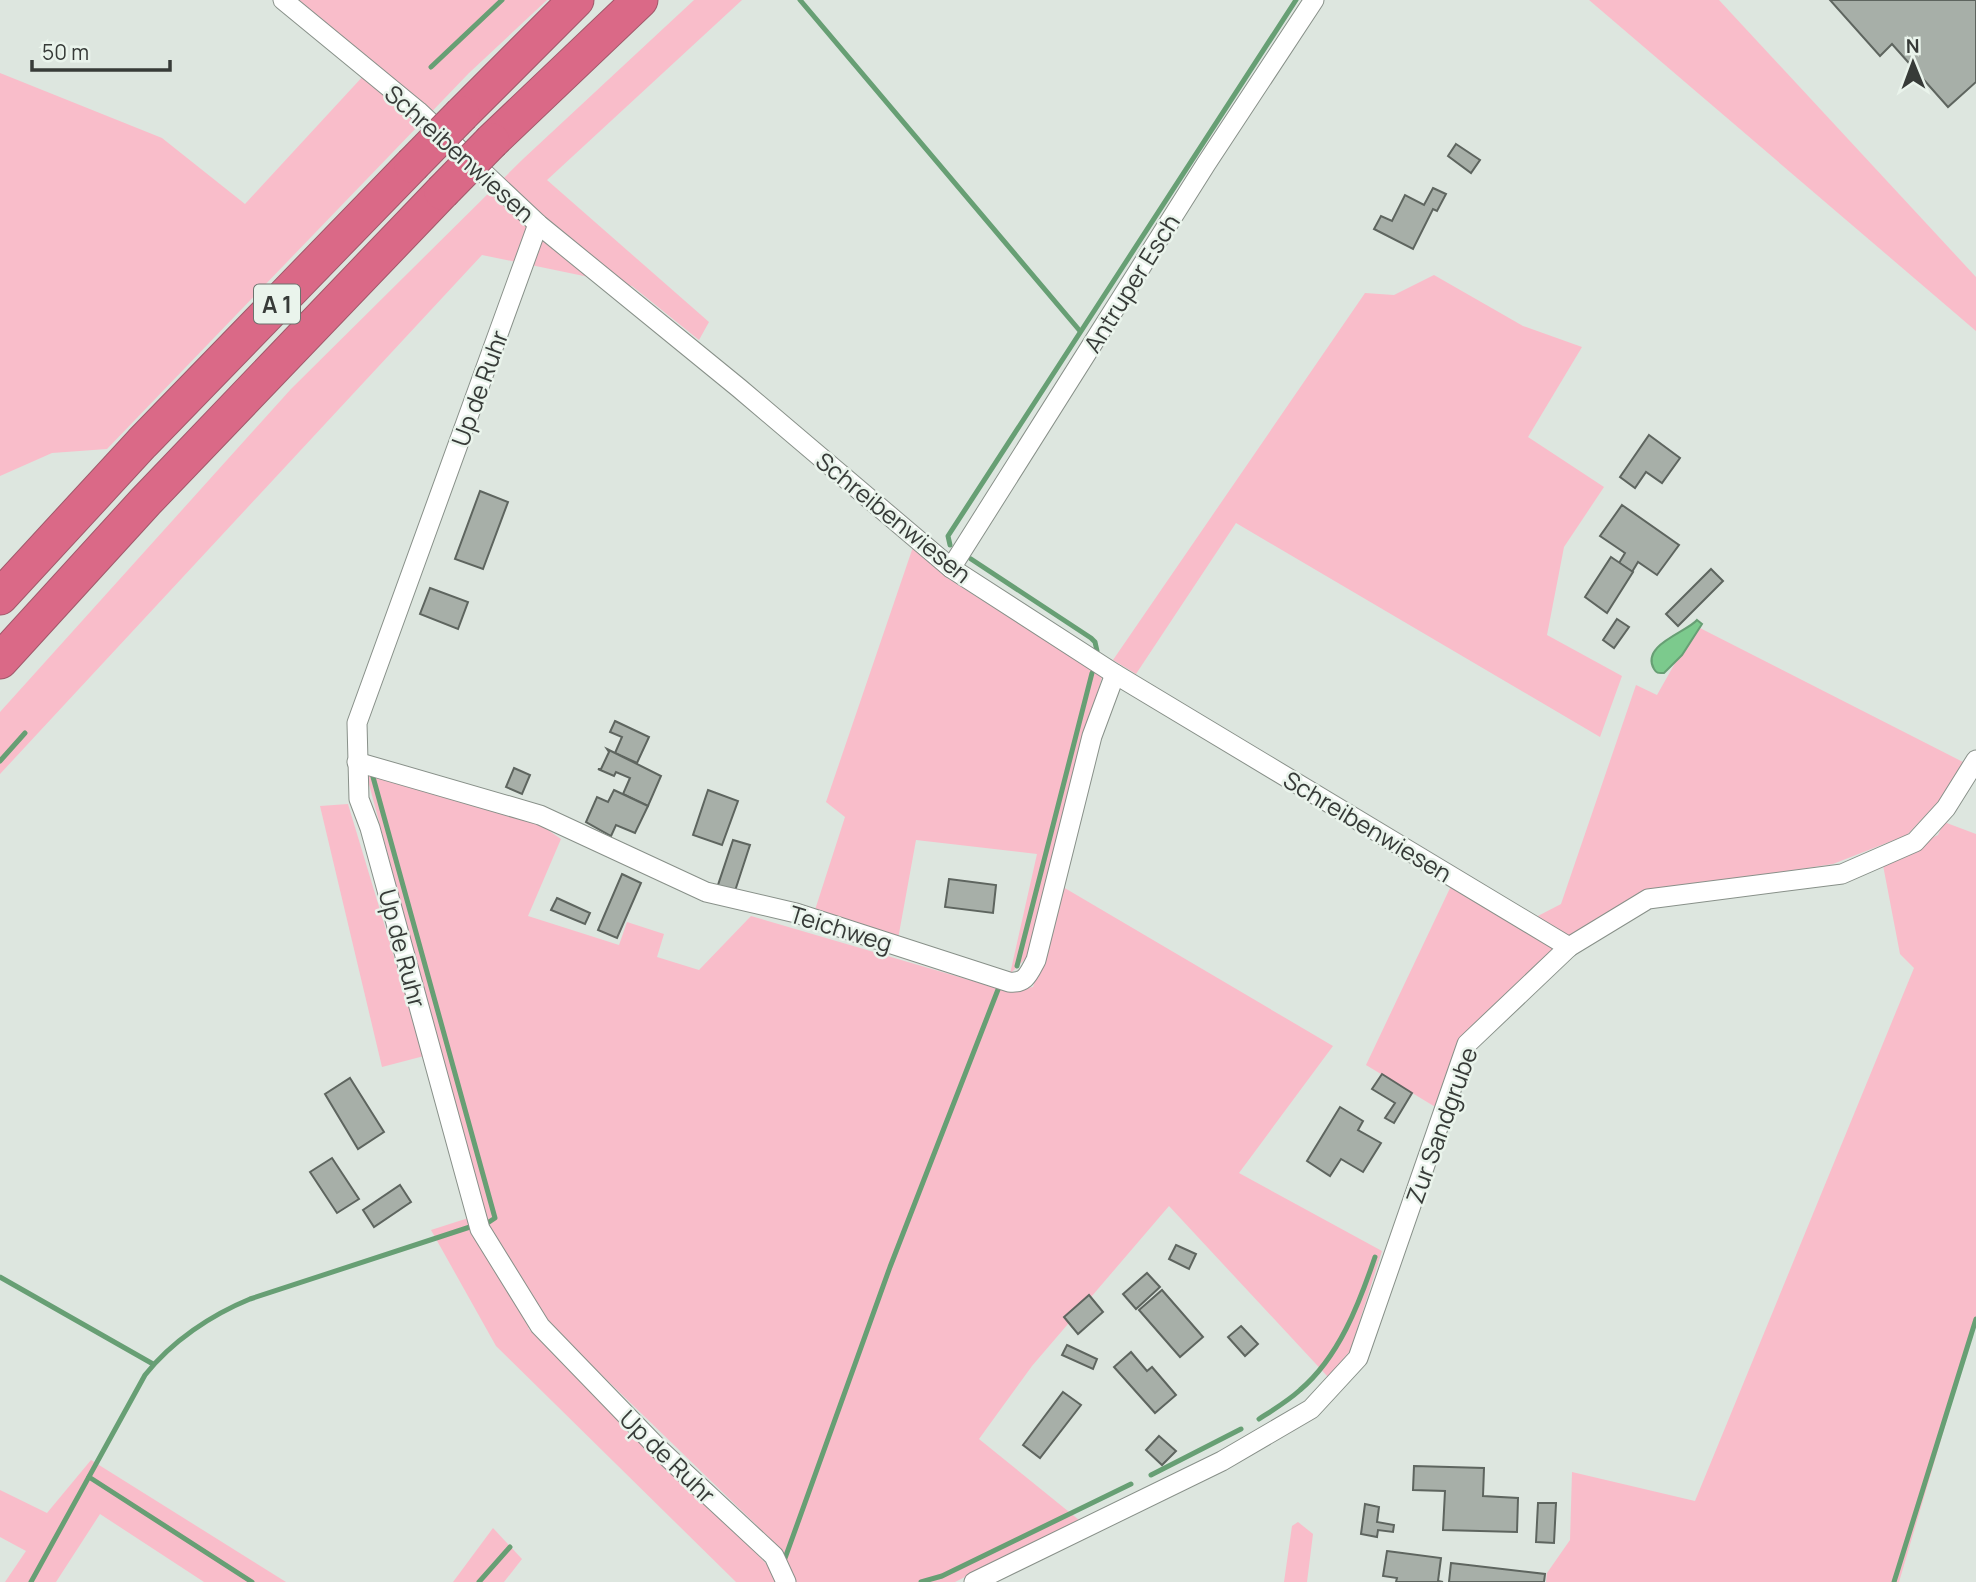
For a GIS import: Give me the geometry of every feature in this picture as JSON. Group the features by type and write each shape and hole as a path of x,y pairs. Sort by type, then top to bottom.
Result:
{"highway":[{"name":"A 1","path":"0,597 142,443 412,164 576,0"},
{"name":"A 1","path":"0,661 146,501 442,192 640,0"},
{"path":"41,520 142,443"}],"street":[{"name":"Schreibenwiesen","path":"283,0 418,111 538,224 951,568 1115,674 1569,947"},
{"name":"Antruper Esch","path":"951,568 1206,164 1314,0"},
{"name":"Up de Ruhr","path":"538,224 357,723 359,799 370,828 480,1229 540,1326 660,1450 774,1556 786,1582"},
{"name":"Teichweg","path":"358,762 540,816 706,892 796,913 1018,983 1026,979 1036,960 1092,736 1115,674"},
{"name":"Zur Sandgrube","path":"974,1582 1222,1461 1311,1409 1357,1358 1467,1044 1569,947 1648,899 1842,874 1915,842 1946,807 1976,760"}],"shaded area":[{"path":"274,0 547,0 469,73 107,449 52,453 0,476 0,73 162,138 245,204 365,74"},
{"path":"694,0 742,0 547,180 709,322 699,340 632,286 482,255 0,774 0,712 291,389 523,159"},
{"path":"1589,0 1719,0 1976,277 1976,331"},
{"path":"1434,275 1523,326 1582,347 1528,437 1604,487 1564,547 1547,635 1622,676 1600,737 1236,523 1136,674 1113,660 1365,293 1394,295"},
{"path":"913,547 946,577 1102,677 1027,957 1010,974 1037,854 916,840 898,939 814,913 845,817 826,802"},
{"path":"1697,620 1702,624 1682,655 1664,673 1656,672 1651,660 1653,653 1666,640"},
{"path":"1696,626 1963,762 1939,801 1907,835 1833,864 1639,894 1464,1040 1437,1108 1366,1065 1451,886 1536,917 1561,904 1636,685 1657,695"},
{"path":"366,773 535,821 561,839 528,916 619,945 627,922 664,934 657,957 699,970 751,916 1007,991 1033,987 1063,887 1333,1046 1239,1173 1382,1251 1350,1351 1328,1377 1169,1206 1032,1366 979,1439 1079,1520 955,1582 796,1582 777,1545 544,1319 528,1328 638,1440 755,1552 773,1571 778,1582 736,1582 496,1346 431,1230 484,1213"},
{"path":"348,804 424,1056 382,1067 320,806"},
{"path":"1944,822 1976,834 1976,1321 1899,1582 1546,1582 1547,1573 1570,1540 1572,1472 1695,1501 1914,968 1900,954 1882,860 1938,835"},
{"path":"91,1460 286,1582 204,1582 100,1514 56,1582 5,1582 26,1551 0,1537 0,1490 47,1513"},
{"path":"1298,1522 1313,1534 1307,1582 1284,1582 1292,1526"},
{"path":"493,1528 522,1559 504,1582 453,1582"}],"building":[{"path":"1830,0 1976,0 1976,82 1948,107 1892,44 1880,56"},
{"path":"1456,144 1480,160 1471,173 1448,156"},
{"path":"1433,188 1446,194 1437,211 1433,209 1413,249 1374,229 1381,216 1392,221 1405,195 1424,205"},
{"path":"1649,435 1680,458 1662,483 1646,472 1635,488 1620,477"},
{"path":"480,491 508,502 483,569 455,559"},
{"path":"1622,505 1679,545 1657,575 1638,562 1632,572 1619,563 1625,553 1600,536"},
{"path":"1611,557 1633,572 1607,613 1585,597"},
{"path":"1711,569 1723,581 1678,626 1666,614"},
{"path":"430,588 468,602 458,629 420,614"},
{"path":"1617,619 1629,627 1614,648 1603,640"},
{"path":"615,721 649,737 637,763 615,753 622,737 610,732"},
{"path":"607,749 661,776 648,806 623,794 630,778 616,772 614,776 598,769 601,769 609,752"},
{"path":"514,768 530,775 522,794 506,787"},
{"path":"614,790 648,806 635,833 616,825 611,836 586,822 597,797 608,802"},
{"path":"708,790 738,801 722,845 693,835"},
{"path":"733,840 750,845 734,894 717,888"},
{"path":"622,874 641,883 617,938 598,930"},
{"path":"949,879 996,885 993,913 945,907"},
{"path":"557,898 590,913 585,924 551,910"},
{"path":"1382,1074 1412,1093 1394,1123 1385,1118 1395,1103 1372,1089"},
{"path":"350,1078 384,1132 358,1149 325,1094"},
{"path":"1340,1107 1363,1121 1358,1130 1381,1143 1363,1172 1341,1159 1330,1176 1307,1161"},
{"path":"332,1158 359,1199 337,1213 310,1172"},
{"path":"400,1185 411,1202 374,1227 363,1210"},
{"path":"1176,1245 1196,1254 1189,1269 1169,1259"},
{"path":"1147,1273 1160,1287 1136,1309 1123,1294"},
{"path":"1162,1290 1203,1337 1180,1357 1139,1310"},
{"path":"1089,1295 1103,1312 1078,1334 1064,1317"},
{"path":"1241,1326 1258,1344 1245,1356 1228,1337"},
{"path":"1067,1345 1097,1359 1093,1369 1062,1355"},
{"path":"1131,1352 1147,1371 1152,1367 1176,1395 1155,1413 1114,1367"},
{"path":"1063,1392 1081,1405 1040,1458 1023,1445"},
{"path":"1159,1436 1176,1451 1162,1465 1146,1450"},
{"path":"1414,1466 1484,1468 1483,1496 1518,1498 1517,1532 1443,1530 1445,1491 1413,1490"},
{"path":"1538,1503 1556,1503 1554,1543 1536,1542"},
{"path":"1365,1504 1379,1507 1377,1522 1394,1525 1393,1532 1378,1530 1377,1537 1361,1534"},
{"path":"1387,1551 1441,1558 1438,1581 1443,1582 1396,1582 1397,1578 1383,1576"},
{"path":"1451,1563 1545,1574 1544,1582 1449,1582"}],"waterway":[{"path":"431,67 502,0"},
{"path":"800,0 1080,331"},
{"path":"950,545 948,536 1296,0"},
{"path":"971,559 1091,638 1097,651"},
{"path":"1017,966 1092,673"},
{"path":"0,761 25,733"},
{"path":"373,777 495,1218 489,1222"},
{"path":"784,1561 890,1267 999,987"},
{"path":"31,1582 145,1375 180,1340 207,1321 250,1299 473,1226"},
{"path":"1259,1419 1295,1394 1326,1362 1355,1311 1375,1257"},
{"path":"0,1277 153,1364"},
{"path":"1894,1582 1976,1319"},
{"path":"1151,1475 1241,1429"},
{"path":"89,1477 252,1582"},
{"path":"921,1582 942,1576 1131,1484"},
{"path":"479,1582 510,1547"}]}
